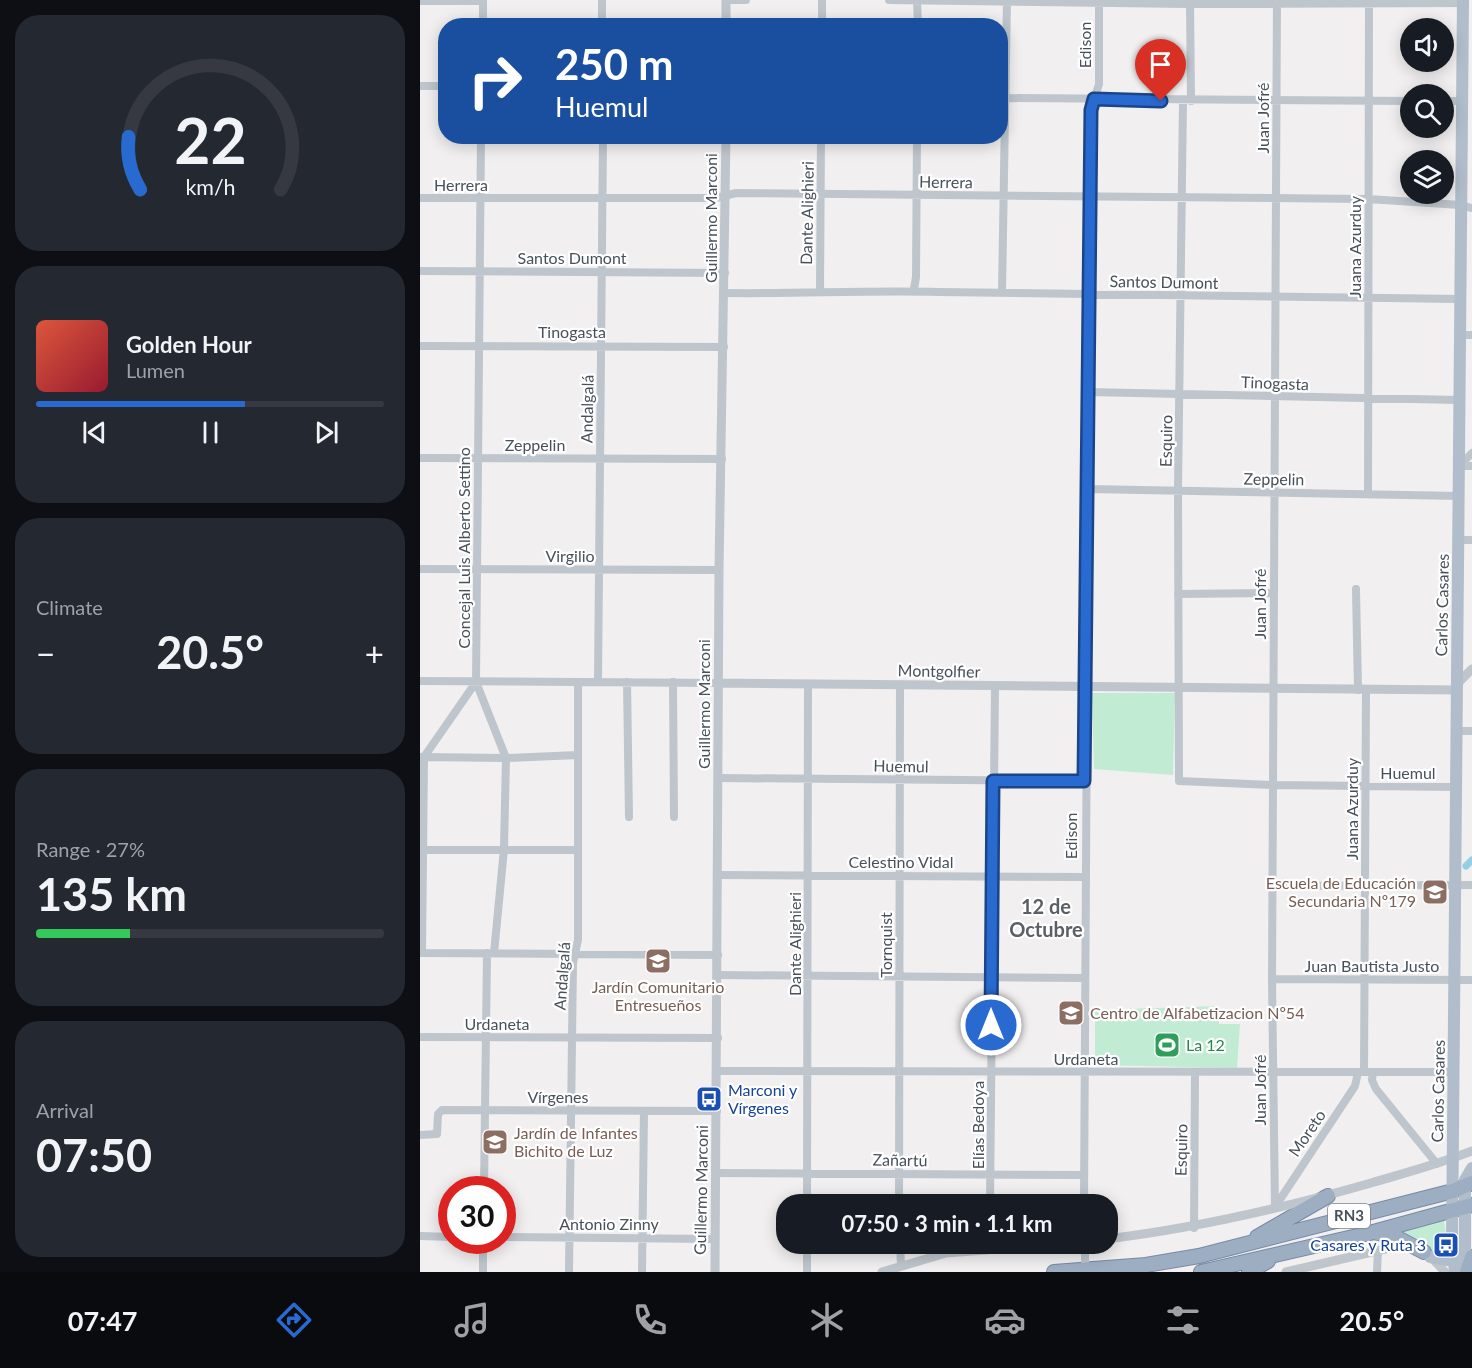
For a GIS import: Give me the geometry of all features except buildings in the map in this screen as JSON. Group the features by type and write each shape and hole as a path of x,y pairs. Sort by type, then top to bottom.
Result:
{"highway":[{"name":"RN3","path":"1054,1272 1146,1265 1246,1245 1463,1186"},
{"path":"1246,1245 1328,1196"},
{"name":"RN3","path":"1201,1272 1366,1234 1464,1208"},
{"path":"1366,1234 1392,1235 1427,1254"},
{"name":"RN3","path":"1249,1272 1283,1252"},
{"path":"1466,1272 1472,1257"}],"main road":[{"name":"Carlos Casares","path":"1464,1 1468,209 1461,299 1466,335 1459,400 1466,466 1459,496 1466,540 1457,686 1454,1158 1463,1186 1464,1208"},
{"path":"1463,1186 1472,1168"},
{"path":"1464,1208 1467,1238 1466,1272"},
{"path":"1455,1272 1454,1258 1464,1208"},
{"path":"1427,1254 1440,1260 1454,1258 1461,1254 1467,1238"}],"street":[{"path":"602,0 602,18"},
{"path":"726,18 726,0 746,0"},
{"path":"822,0 822,18"},
{"path":"889,0 1464,1"},
{"path":"917,0 918,18"},
{"path":"420,1 483,1 483,18"},
{"path":"1006,18 1007,1"},
{"name":"Edison","path":"1084,1194 1084,781 1091,110 1099,84 1099,1"},
{"name":"Juana Azurduy","path":"1368,494 1370,1"},
{"name":"Esquiro","path":"1179,781 1178,490 1183,196 1190,2"},
{"name":"Juan Jofré","path":"1275,1209 1272,979 1277,2"},
{"path":"420,86 438,86"},
{"path":"1008,98 1400,101"},
{"name":"Concejal Luis Alberto Settino","path":"482,144 476,682 506,758 504,849 491,953 484,1176"},
{"name":"Andalgalá","path":"598,681 603,144"},
{"name":"Guillermo Marconi","path":"715,1272 719,570 726,144"},
{"name":"Dante Alighieri","path":"820,290 821,144"},
{"path":"914,289 917,144"},
{"path":"1002,291 1003,144"},
{"name":"Herrera","path":"420,198 716,198 725,195 820,194 1183,196 1368,199 1468,209"},
{"name":"Santos Dumont","path":"420,271 725,273"},
{"name":"Santos Dumont","path":"725,292 802,294 820,290 883,292 914,289 939,292 1002,291 1461,299"},
{"name":"Tinogasta","path":"420,346 724,347"},
{"name":"Tinogasta","path":"1089,392 1459,400"},
{"path":"1466,466 1472,453"},
{"name":"Zeppelin","path":"420,458 722,459"},
{"name":"Zeppelin","path":"1088,489 1459,496"},
{"name":"Virgilio","path":"420,569 719,570"},
{"name":"Juana Azurduy","path":"1356,589 1365,787 1365,1072"},
{"path":"1178,594 1273,593"},
{"path":"1457,686 1472,669"},
{"name":"Montgolfier","path":"420,681 1362,690 1457,686"},
{"path":"476,682 422,757 421,953 718,955"},
{"name":"Andalgalá","path":"569,1272 573,963 578,940 578,682"},
{"path":"627,682 629,817"},
{"path":"672,682 674,817"},
{"name":"Dante Alighieri","path":"807,1194 808,684"},
{"name":"Tornquist","path":"899,1194 900,685"},
{"name":"Elías Bedoya","path":"990,1194 994,686"},
{"path":"1458,730 1472,730"},
{"path":"422,757 506,758 578,754"},
{"name":"Huemul","path":"718,778 1084,781"},
{"name":"Huemul","path":"1179,781 1365,787 1457,787"},
{"path":"421,850 577,850"},
{"name":"Celestino Vidal","path":"718,875 1084,876"},
{"path":"1273,886 1472,885"},
{"path":"718,975 1084,978"},
{"name":"Juan Bautista Justo","path":"1272,979 1472,980"},
{"name":"Urdaneta","path":"420,1037 718,1038"},
{"name":"Urdaneta","path":"717,1071 1455,1072"},
{"path":"1365,1072 1376,1089 1437,1164"},
{"name":"Moreto","path":"1275,1209 1278,1198 1365,1072"},
{"name":"Esquiro","path":"1194,1228 1195,1073"},
{"name":"Vírgenes","path":"420,1135 434,1135 438,1132 438,1114 442,1110 717,1112"},
{"path":"642,1272 644,1111"},
{"path":"1118,1238 1194,1228 1275,1209 1437,1164 1472,1151"},
{"name":"Zañartú","path":"716,1173 1083,1175"},
{"path":"420,1236 438,1237"},
{"name":"Antonio Zinny","path":"516,1237 715,1239"},
{"path":"1286,1272 1307,1270 1377,1250 1406,1246 1427,1254 1445,1272"},
{"path":"1377,1250 1377,1272"},
{"path":"483,1254 483,1272"},
{"path":"807,1254 807,1272"},
{"path":"900,1254 901,1265"},
{"path":"882,1272 942,1254"},
{"path":"1085,1254 1085,1271"}],"green space":[{"path":"1092,693 1175,693 1173,775 1094,769"},
{"name":"La 12","path":"1218,1006 1219,1024 1240,1024 1237,1068 1095,1065 1095,1010"},
{"path":"1444,1220 1449,1255 1437,1256 1394,1231"}],"waterway":[{"path":"1466,866 1472,860"}],"place":[{"name":"Escuela de Educación Secundaria Nº179","path":"1435,892"},
{"name":"Jardín Comunitario Entresueños","path":"658,961"},
{"name":"Centro de Alfabetizacion Nº54","path":"1071,1013"},
{"name":"La 12","path":"1167,1045"},
{"name":"Marconi y Vírgenes","path":"709,1099"},
{"name":"Jardín de Infantes Bichito de Luz","path":"495,1142"},
{"name":"Casares y Ruta 3","path":"1446,1245"}],"district":[{"name":"12 de Octubre","path":"1046,918"}],"route":[{"path":"991,1025 993,781 1084,781 1091,110 1094,99 1161,101"}]}
